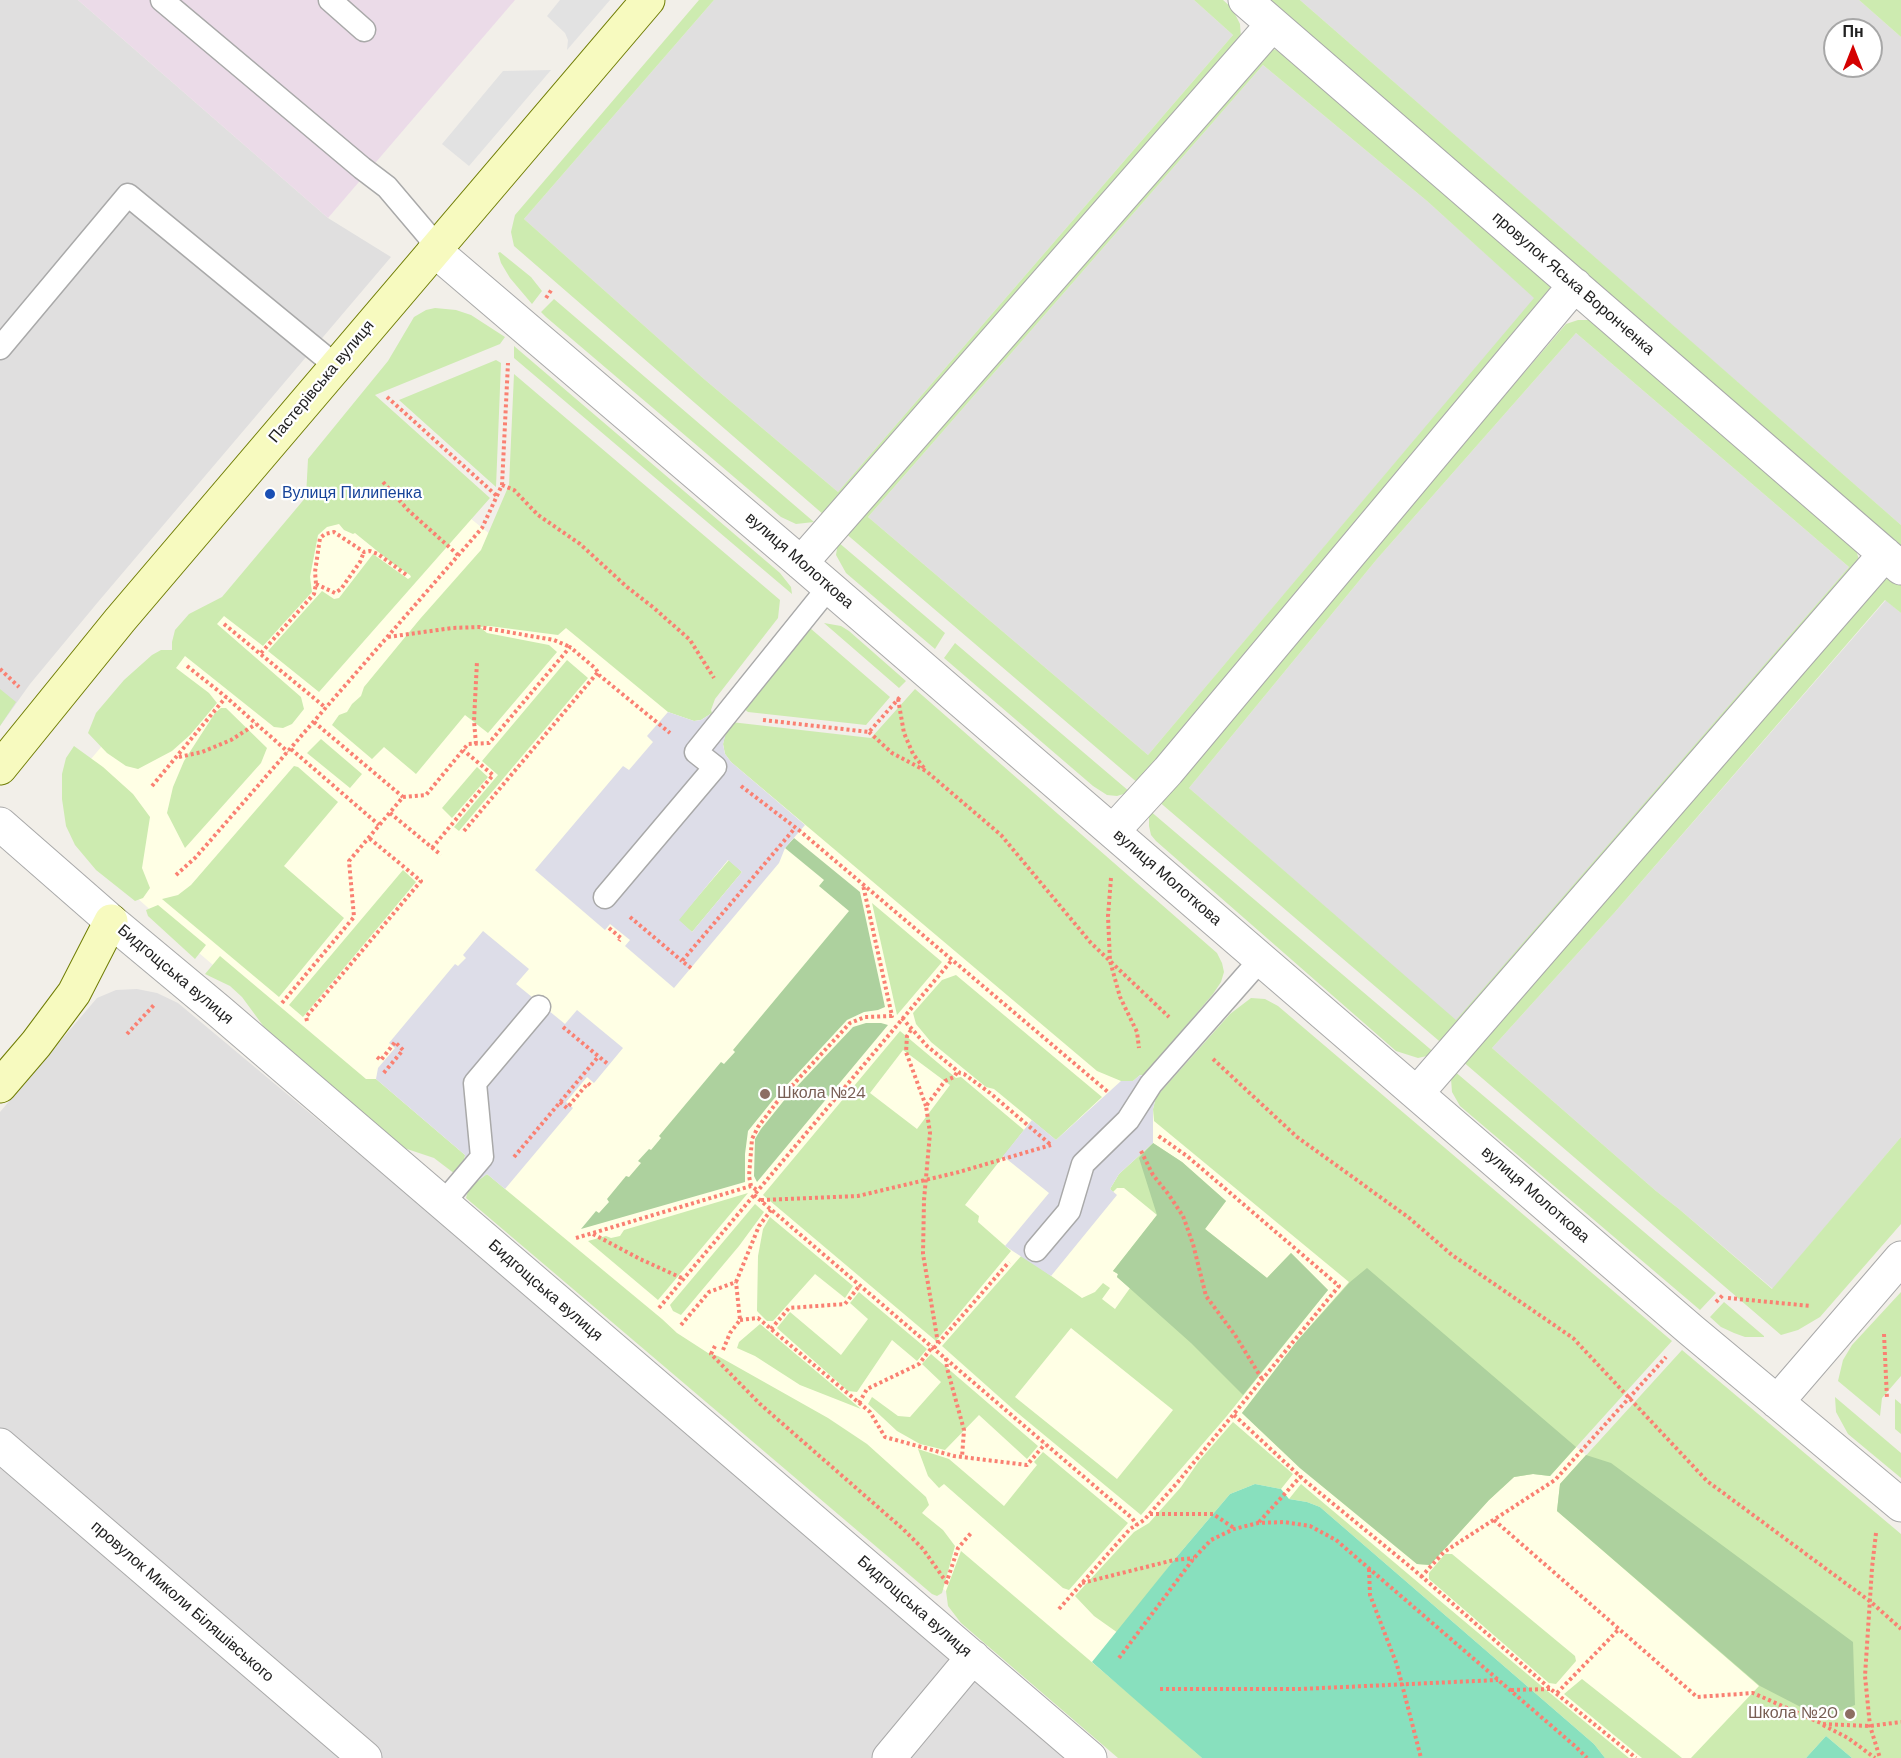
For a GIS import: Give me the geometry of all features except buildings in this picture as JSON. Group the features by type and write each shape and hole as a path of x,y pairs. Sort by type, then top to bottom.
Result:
{"main road":[{"name":"Пастерівська вулиця","path":"0,768 120,620 648,0"},
{"path":"0,1086 36,1044 74,993 111,921"}],"street":[{"name":"провулок Яська Воронченка","path":"1245,0 1893,561"},
{"path":"801,563 1272,25"},
{"name":"вулиця Молоткова","path":"436,248 1777,1402 1897,1502"},
{"path":"1114,832 1168,771 1575,285"},
{"path":"1417,1093 1893,561"},
{"name":"Бидгощська вулиця","path":"0,824 1090,1758"},
{"path":"1777,1402 1901,1258"},
{"name":"провулок Миколи Біляшівського","path":"0,1445 364,1758"},
{"path":"890,1758 973,1657"}],"lane":[{"path":"162,0 387,187 436,248"},
{"path":"330,0 364,30"},
{"path":"0,348 128,195 336,366"},
{"path":"605,897 714,767 696,752 829,586"},
{"path":"1036,1250 1069,1210 1083,1164 1132,1113 1156,1079 1261,959"},
{"path":"442,1203 482,1157 475,1083 538,1007"}],"path":[{"path":"176,875 196,857 482,528 502,485 508,360"},
{"path":"387,397 498,497"},
{"path":"383,482 409,511 458,555"},
{"path":"502,485 514,490 538,515 580,544 690,640 715,680"},
{"path":"261,653 314,594 320,538 325,534 334,532 364,552 370,551 378,554 408,576"},
{"path":"316,584 335,592 341,589 360,562 364,552"},
{"path":"224,624 326,708"},
{"path":"387,637 452,628 479,627 554,640 570,647 658,724"},
{"path":"314,722 403,797 426,795 468,744 489,743 570,647"},
{"path":"476,744 474,721 477,661"},
{"path":"187,666 379,825"},
{"path":"0,669 24,692"},
{"path":"464,831 598,672"},
{"path":"152,786 226,697"},
{"path":"868,732 899,698 904,733 913,754 926,771 1001,835 1091,943 1297,1137 1408,1217 1452,1255 1573,1338 1707,1481 1871,1602 1901,1629"},
{"path":"730,709 746,718 868,732 892,753 926,771"},
{"path":"178,757 202,752 231,740 256,724"},
{"path":"432,848 493,775 463,750"},
{"path":"714,767 795,828 1339,1286 1234,1415 1149,1514 1130,1528 1059,1609"},
{"path":"282,1004 354,917 349,861 403,797"},
{"path":"390,813 441,855"},
{"path":"682,961 795,828"},
{"path":"1114,832 1108,916 1110,961 1120,997 1137,1032 1140,1061 1156,1079"},
{"path":"307,1021 306,1017 421,881 369,838"},
{"path":"863,885 893,1021 897,1024"},
{"path":"605,897 691,968"},
{"path":"616,933 621,938 619,941"},
{"path":"659,1308 952,960"},
{"path":"127,1034 155,1003"},
{"path":"538,1007 609,1065"},
{"path":"892,1016 865,1017 850,1023 777,1102 752,1139 749,1176 751,1186 760,1200 771,1210 934,1347 1132,1518 1137,1525"},
{"path":"902,1018 911,1030 958,1071 990,1093 1082,1170"},
{"path":"911,1030 907,1036 906,1052 926,1106 930,1133 924,1200 923,1254 938,1343"},
{"path":"377,1057 381,1059 395,1042 403,1050 382,1075"},
{"path":"508,1164 598,1057"},
{"path":"926,1106 945,1081 954,1077 958,1071"},
{"path":"560,1102 567,1108 588,1083 591,1086"},
{"path":"1153,1131 1140,1147 1153,1175 1183,1216 1206,1296 1235,1335 1262,1379"},
{"path":"760,1200 858,1196 959,1172 1051,1145"},
{"path":"576,1238 751,1186"},
{"path":"723,1350 730,1333 740,1320 736,1282 759,1226 771,1210"},
{"path":"592,1233 640,1259 684,1278"},
{"path":"859,1403 867,1389 919,1364 1016,1253 1036,1250"},
{"path":"681,1325 709,1292 736,1282"},
{"path":"771,1329 789,1308 845,1304 860,1284"},
{"path":"1728,1298 1829,1308 1846,1322"},
{"path":"1866,1298 1884,1313 1887,1399"},
{"path":"740,1320 758,1318 870,1412 885,1437 962,1457 1027,1464 1045,1444"},
{"path":"715,1346 711,1354 747,1391 903,1529 923,1549 947,1583"},
{"path":"1421,1577 1444,1552 1555,1480 1669,1354"},
{"path":"946,1358 964,1430 962,1457"},
{"path":"1234,1415 1300,1476 1636,1758"},
{"path":"1258,1522 1300,1476"},
{"path":"1880,1758 1870,1726 1865,1676 1872,1568 1879,1516 1897,1502"},
{"path":"1149,1514 1213,1514 1234,1528"},
{"path":"1494,1520 1697,1697 1753,1693 1822,1724 1848,1738 1875,1758"},
{"path":"1119,1658 1194,1558 1212,1540 1234,1528 1258,1522 1284,1522 1310,1526 1336,1540 1587,1758"},
{"path":"928,1619 943,1602 958,1548 972,1532"},
{"path":"1081,1583 1174,1560 1194,1558"},
{"path":"1369,1569 1370,1595 1402,1684 1421,1758"},
{"path":"1557,1693 1619,1629"},
{"path":"1160,1689 1300,1689 1498,1680"},
{"path":"1510,1690 1551,1689"},
{"path":"1822,1724 1870,1726 1901,1722"}],"shaded area":[{"path":"0,0 78,0 328,218 391,257 98,602 30,684 0,726"},
{"path":"78,0 515,0 328,218"},
{"path":"560,0 610,0 567,50 568,40 565,33 547,16"},
{"path":"714,0 1194,0 1233,35 838,492 704,379 524,219"},
{"path":"1300,0 1859,0 1879,18 1823,18 1823,78 1883,78 1883,21 1901,37 1901,525"},
{"path":"1263,65 1427,201 1535,298 1148,755 868,517"},
{"path":"551,70 469,166 442,144 503,71"},
{"path":"1576,333 1849,567 1456,1021 1189,788 1377,559"},
{"name":"Школа №24","path":"371,426 465,514 709,711 1586,1455 1901,1758 1141,1758 199,953 110,874 91,759"},
{"path":"1886,600 1901,613 1901,1137 1773,1289 1492,1048 1615,912"},
{"path":"668,712 694,721 701,720 712,713 728,726 723,744 725,754 731,762 805,825 785,848 779,863 674,988 625,946 630,940 610,924 605,930 535,870 623,766 629,770 653,742 647,736","holes":["728,860 742,872 692,932 679,920"]},
{"path":"483,931 529,969 516,984 565,1024 577,1010 623,1048 594,1083 587,1077 566,1102 573,1108 505,1189 487,1174 471,1186 464,1163 465,1155 376,1079 378,1068 395,1048 389,1043 455,964 458,966 466,958 463,955"},
{"path":"137,989 157,993 178,1003 420,1205 1066,1758 0,1758 0,1112 97,998 116,990"},
{"path":"1140,1075 1161,1091 1156,1097 1153,1109 1153,1143 1119,1174 1110,1189 1117,1195 1051,1276 1005,1246 1049,1193 1003,1156 1032,1120 1056,1140 1121,1081 1133,1081"}],"green space":[{"path":"699,0 714,0 524,219 704,379 838,492 1233,35 1194,0 1223,0 1232,8 1240,24 1241,38 824,515 514,246 511,232 515,215"},
{"path":"1268,0 1300,0 1675,327 1901,525 1901,553"},
{"path":"1859,0 1901,0 1901,37 1883,21 1883,18 1879,18"},
{"path":"1270,48 1282,52 1555,286 1139,784 844,532","holes":["1263,65 1427,201 1534,298 1148,755 868,517"]},
{"path":"500,252 531,277 542,291 532,304 510,278 501,263 498,253"},
{"path":"554,299 814,522 796,524 781,517 546,317 541,312"},
{"path":"435,308 456,310 471,315 505,337 500,344 375,395 490,498 319,692 268,651 322,591 334,599 339,598 373,554 408,579 410,575 355,533 344,530 339,524 327,527 318,535 310,577 312,592 263,646 224,616 217,624 301,697 304,709 292,724 283,728 274,727 185,656 176,668 209,693 217,703 190,735 172,751 138,769 126,766 107,753 88,733 96,713 124,680 152,655 161,650 172,650 175,630 189,614 222,597 306,497 308,459 388,361 414,317"},
{"path":"1578,320 1589,320 1607,331 1856,550 1860,563 1445,1046 1157,800 1566,324","holes":["1576,333 1849,567 1456,1020 1189,788 1377,559"]},
{"path":"514,346 780,573 791,587 792,594 514,358"},
{"path":"496,360 501,363 496,487 399,400"},
{"path":"514,374 780,600 778,618 715,699 712,713 701,720 694,721 668,712 566,628 558,635 489,626 480,627 487,633 549,645 557,652 488,733 465,715 416,774 384,747 372,759 332,725 339,715 347,712 361,696 364,687 481,550 509,485"},
{"path":"838,542 945,633 935,649 846,573 836,555"},
{"path":"1887,579 1901,583 1901,613 1885,600 1615,912 1492,1048 1772,1289 1901,1137 1901,1224 1820,1317 1798,1330 1781,1335 1461,1060 1875,585"},
{"path":"824,623 841,626 849,631 906,681 899,688"},
{"path":"810,628 890,697 866,725 748,712 743,708"},
{"path":"955,643 1130,792 1117,796 1107,795 1093,786 944,658"},
{"path":"567,660 588,678 459,831 454,827 498,775 482,761"},
{"path":"0,689 16,702 0,726"},
{"path":"915,689 1217,953 1224,972 1221,982 1144,1075 1140,1075 1133,1081 1121,1081 1097,1071 731,762 725,754 723,744 731,722 871,738"},
{"path":"221,708 226,708 267,748 261,763 185,848 167,813 173,787 184,761 215,713"},
{"path":"321,739 362,774 350,788 307,753"},
{"path":"74,746 103,767 133,794 150,817 142,868 150,888 143,898 135,901 96,870 75,845 66,826 62,799 62,774 66,758"},
{"path":"294,766 338,802 284,866 344,918 279,997 162,899 178,895 191,885"},
{"path":"477,767 488,777 452,818 442,808"},
{"path":"1149,810 1436,1054 1418,1058 1396,1051 1156,841 1151,835"},
{"path":"794,838 860,892 885,1007 864,1012 847,1020 773,1100 748,1131 745,1182 581,1229 596,1211 599,1213 609,1202 607,1199 626,1176 629,1177 641,1163 638,1161 649,1149 651,1150 661,1138 659,1136 721,1062 724,1064 735,1052 733,1050 849,911 819,886 824,880 785,848"},
{"path":"729,860 742,872 692,932 678,920"},
{"path":"403,870 416,882 303,1017 289,1005"},
{"path":"872,903 942,962 897,1015"},
{"path":"158,905 206,945 195,959 148,916 146,910"},
{"path":"220,956 366,1079 376,1079 465,1155 464,1163 455,1174 434,1158 404,1148 264,1027 242,997 230,986 205,974"},
{"path":"956,975 1102,1097 1056,1140 994,1089 986,1087 931,1042 916,1024 913,1013 942,980"},
{"path":"1251,998 1265,999 1278,1006 1672,1341 1550,1476 1533,1474 1514,1477 1489,1500 1430,1565 1417,1564 1300,1468 1242,1413 1298,1340 1349,1282 1154,1121 1153,1109 1156,1097 1230,1014"},
{"path":"866,1023 888,1025 757,1182 754,1176 755,1139 761,1129 786,1098 853,1027"},
{"path":"900,1031 956,1078 961,1077 1024,1130 965,1205 979,1216 978,1222 1011,1251 936,1341 763,1195","holes":["903,1050 950,1085 917,1129 870,1093"]},
{"path":"1453,1070 1716,1293 1700,1310 1460,1106 1452,1092"},
{"path":"1153,1143 1182,1162 1226,1201 1205,1229 1267,1278 1291,1253 1328,1290 1226,1417 1141,1515 1014,1410 942,1346 1022,1255 1082,1298 1095,1292 1103,1283 1110,1288 1102,1299 1115,1309 1130,1288 1113,1271 1157,1215 1124,1188 1117,1188 1113,1192 1110,1189 1119,1174","holes":["1071,1328 1173,1410 1117,1479 1015,1397"]},
{"path":"1153,1143 1182,1162 1226,1201 1205,1229 1267,1278 1291,1253 1328,1290 1243,1395 1113,1271 1157,1215 1139,1158"},
{"path":"487,1174 677,1333 708,1353 718,1356 828,1418 867,1444 926,1497 929,1505 922,1513 943,1530 955,1546 942,1593 937,1596 932,1594 466,1198 469,1187"},
{"path":"748,1193 658,1300 588,1241 606,1236 611,1238 620,1236 624,1230"},
{"path":"755,1204 764,1212 739,1246 681,1315 673,1311 670,1305"},
{"path":"770,1217 853,1286 845,1298 815,1274 773,1321 767,1321 757,1311 758,1256 763,1229"},
{"path":"1367,1268 1576,1447 1550,1476 1533,1474 1514,1477 1489,1500 1430,1565 1417,1564 1300,1468 1242,1413 1298,1340 1350,1282"},
{"path":"859,1292 927,1349 917,1361 892,1340 857,1392 848,1391 777,1328 790,1312 841,1355 868,1319 850,1303"},
{"path":"1901,1292 1901,1376 1882,1398 1880,1416 1838,1381 1843,1360 1852,1345"},
{"path":"1724,1302 1764,1337 1745,1337 1721,1327 1710,1317"},
{"path":"760,1324 861,1409 800,1385 755,1356 737,1348 739,1342"},
{"path":"1682,1350 1901,1534 1901,1758 1852,1758 1826,1736 1806,1758 1691,1758 1759,1686 1557,1511 1560,1484"},
{"path":"931,1354 1038,1446 1027,1459 979,1415 945,1450 920,1444 897,1431 868,1404 872,1397 898,1416 910,1417 941,1382 922,1364"},
{"path":"1835,1397 1901,1453 1901,1478 1848,1434 1836,1412"},
{"path":"1895,1399 1901,1404 1901,1434 1895,1429"},
{"path":"1233,1422 1293,1474 1281,1489 1255,1484 1230,1494 1174,1560 1118,1633 1094,1616 1075,1596 1134,1532 1149,1523"},
{"path":"918,1449 949,1459 1004,1506 1037,1465 1034,1462 1043,1452 1128,1523 1069,1590 1063,1588 944,1484 939,1488 928,1476"},
{"path":"1586,1455 1611,1463 1853,1642 1855,1705 1822,1718 1760,1686 1557,1511 1560,1484"},
{"path":"1255,1484 1281,1489 1289,1499 1320,1507 1594,1744 1605,1758 1202,1758 1092,1662 1230,1494"},
{"path":"1301,1484 1629,1758 1605,1758 1594,1744 1320,1507 1289,1499"},
{"path":"961,1551 1202,1758 1118,1758 961,1623 948,1606 946,1591"},
{"path":"1445,1554 1452,1554 1575,1656 1576,1661 1556,1684 1549,1683 1429,1579 1429,1573"},
{"path":"1582,1679 1682,1758 1642,1758 1564,1694"},
{"path":"1826,1736 1852,1758 1806,1758"}],"place":[{"name":"Вулиця Пилипенка","path":"270,494"},
{"name":"Школа №24","path":"765,1094"},
{"name":"Школа №20","path":"1850,1714"}]}
